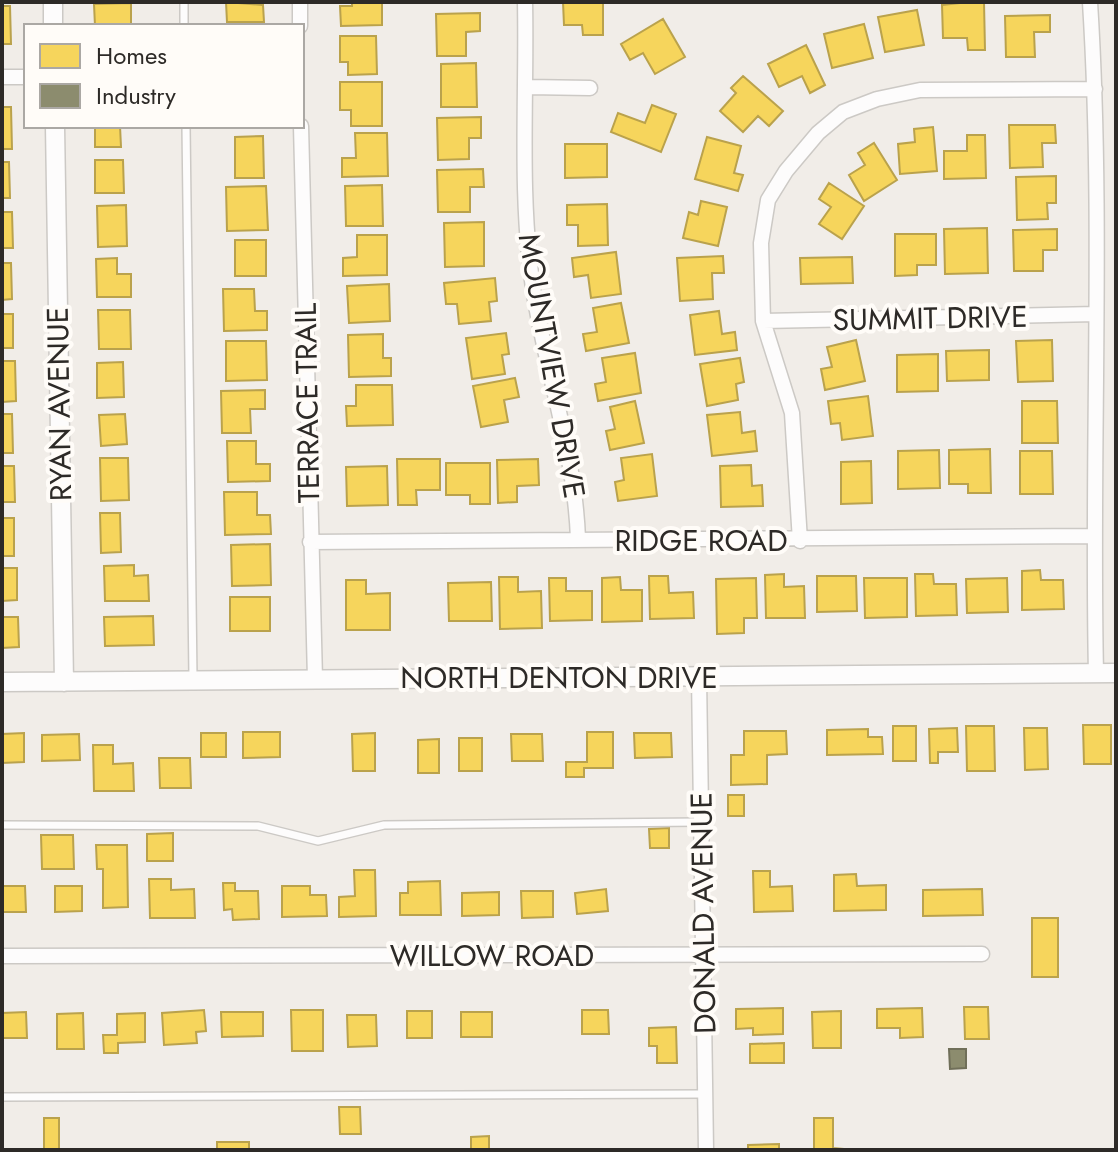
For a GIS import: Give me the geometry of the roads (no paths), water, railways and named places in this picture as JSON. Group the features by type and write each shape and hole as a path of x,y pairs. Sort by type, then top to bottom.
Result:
{"street":[{"path":"53,2 53,24"},
{"path":"300,2 300,24"},
{"name":"MOUNTVIEW DRIVE","path":"525,2 528,87 524,181 532,275 576,488 578,539"},
{"path":"1090,2 1095,89 1093,536 1096,673"},
{"path":"2,77 24,77"},
{"path":"528,87 590,88"},
{"path":"800,541 792,413 763,321 761,243 768,200 786,171 818,133 843,112 877,99 920,90 1095,89"},
{"name":"RYAN AVENUE","path":"55,128 64,682"},
{"name":"TERRACE TRAIL","path":"301,128 315,679"},
{"name":"SUMMIT DRIVE","path":"763,321 1096,314"},
{"name":"RIDGE ROAD","path":"310,542 578,539 800,541 1093,536"},
{"name":"NORTH DENTON DRIVE","path":"2,682 1116,673"},
{"name":"DONALD AVENUE","path":"699,676 706,1150"},
{"name":"WILLOW ROAD","path":"2,956 982,954"}],"lane":[{"path":"184,2 184,24"},
{"path":"186,128 193,681"},
{"path":"2,825 258,826 318,841 400,824 701,822"},
{"path":"2,1097 705,1094"}]}
